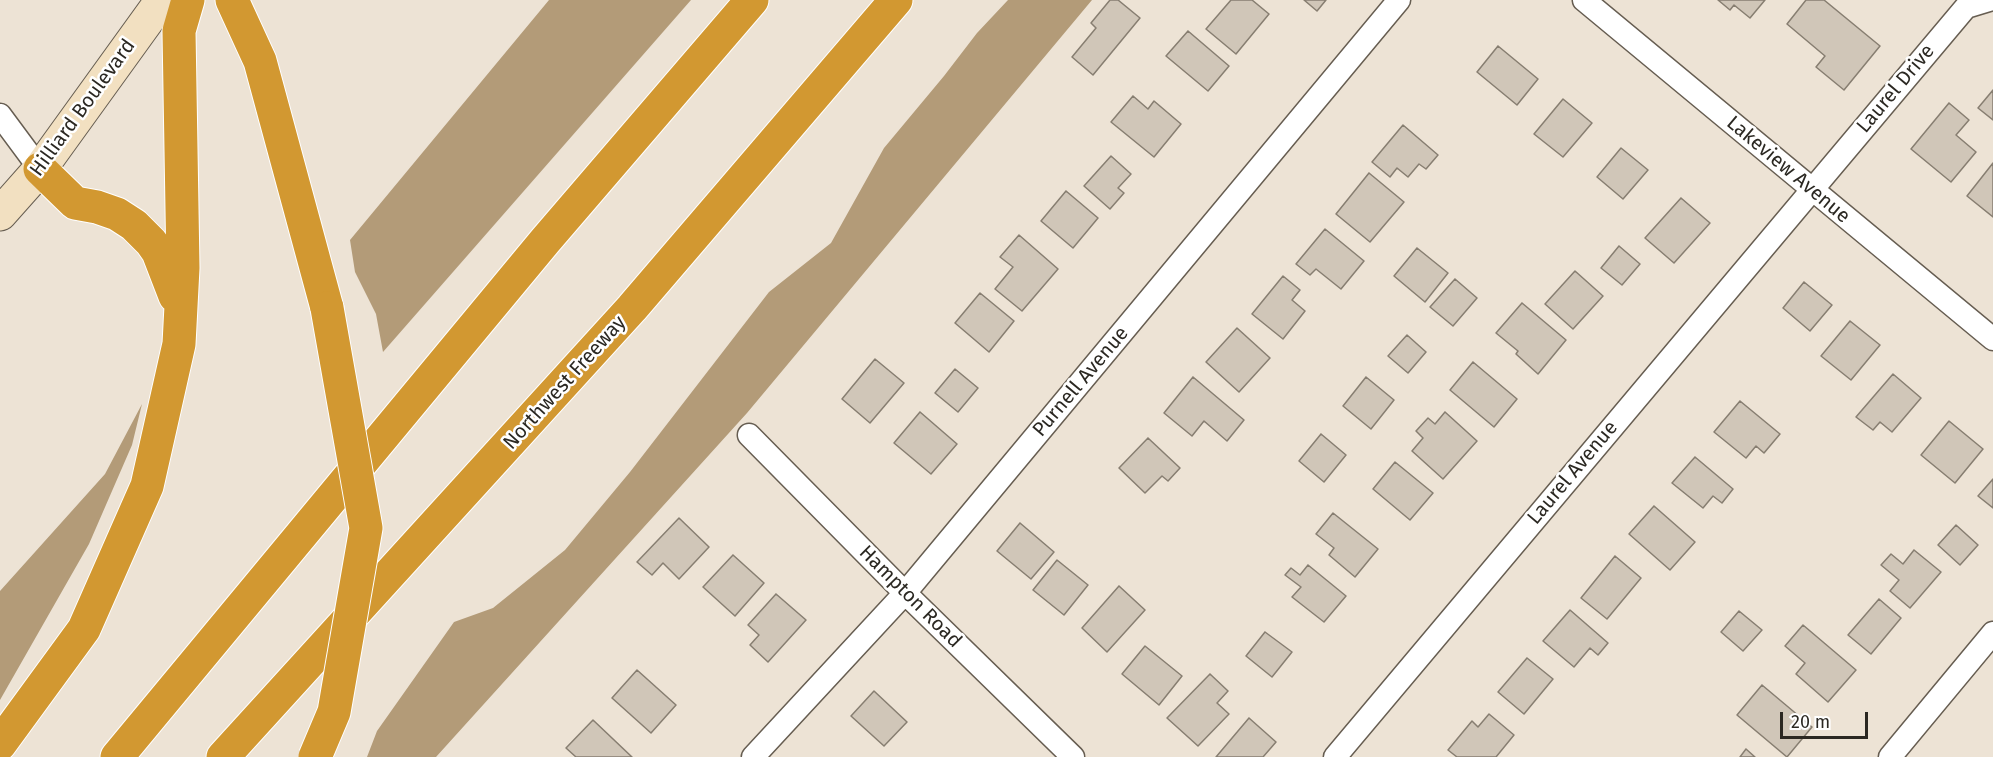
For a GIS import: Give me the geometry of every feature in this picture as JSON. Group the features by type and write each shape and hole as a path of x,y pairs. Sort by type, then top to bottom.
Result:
{"highway":[{"path":"0,744 84,629 147,486 180,333 183,268 179,31 188,0"},
{"path":"232,0 260,61 327,308 366,528 334,712 315,757"},
{"path":"117,757 545,241 752,0"},
{"name":"Northwest Freeway","path":"224,757 633,308 896,0"},
{"path":"40,169 75,203 117,214 134,225 151,242 158,252 175,295 180,333"}],"main road":[{"name":"Hilliard Boulevard","path":"0,214 40,169 162,0"}],"street":[{"name":"Purnell Avenue","path":"753,757 905,593 1399,0"},
{"name":"Lakeview Avenue","path":"1584,0 1993,339"},
{"name":"Laurel Drive","path":"1812,189 1966,7 1989,0"},
{"path":"0,115 40,169"},
{"name":"Laurel Avenue","path":"1335,757 1812,189"},
{"name":"Hampton Road","path":"749,435 905,593 1073,757"},
{"path":"1890,757 1993,633"}],"shaded area":[{"path":"549,0 691,0 383,352 376,314 355,272 350,240"},
{"path":"1008,0 1092,0 747,413 436,757 367,757 377,731 454,622 493,608 565,550 630,472 769,292 831,243 884,148 977,33"},
{"path":"142,404 132,445 89,544 0,700 0,591 105,474"}],"building":[{"path":"1110,0 1118,0 1140,18 1093,75 1072,57 1096,28 1091,23"},
{"path":"1231,0 1252,0 1269,14 1236,54 1206,29"},
{"path":"1304,0 1326,0 1317,11"},
{"path":"1718,0 1765,0 1750,18 1734,5 1730,10"},
{"path":"1806,0 1824,0 1880,46 1844,90 1816,67 1825,56 1787,24"},
{"path":"1188,31 1229,66 1208,91 1166,56"},
{"path":"1498,46 1538,79 1517,105 1477,72"},
{"path":"1993,90 1993,120 1978,108"},
{"path":"1133,96 1148,109 1154,101 1181,124 1154,157 1111,122"},
{"path":"1563,99 1592,123 1563,157 1534,134"},
{"path":"1949,103 1969,120 1956,135 1976,152 1951,182 1911,149"},
{"path":"1403,125 1438,155 1426,169 1419,164 1408,177 1397,168 1390,177 1372,162"},
{"path":"1621,148 1648,170 1623,199 1597,177"},
{"path":"1111,156 1131,174 1118,188 1124,193 1110,209 1084,186"},
{"path":"1993,163 1993,217 1967,196"},
{"path":"1369,173 1404,202 1370,242 1336,214"},
{"path":"1066,191 1098,218 1073,248 1041,221"},
{"path":"1681,198 1710,223 1674,263 1645,238"},
{"path":"1325,229 1364,261 1341,289 1316,269 1310,275 1296,264"},
{"path":"1019,235 1058,269 1022,311 995,289 1013,267 1000,257"},
{"path":"1619,246 1640,264 1622,285 1601,268"},
{"path":"1417,248 1448,273 1425,302 1394,276"},
{"path":"1575,271 1603,296 1573,329 1545,304"},
{"path":"1283,276 1300,290 1292,300 1305,311 1283,339 1252,314"},
{"path":"1455,279 1477,298 1453,326 1430,307"},
{"path":"1804,282 1832,305 1810,331 1783,308"},
{"path":"980,293 1014,321 989,352 955,323"},
{"path":"1522,303 1566,340 1538,374 1516,354 1518,351 1496,333"},
{"path":"1850,321 1880,345 1851,380 1821,356"},
{"path":"1237,328 1270,358 1239,392 1206,362"},
{"path":"1407,335 1426,352 1408,373 1388,356"},
{"path":"875,359 904,383 870,423 842,399"},
{"path":"1473,362 1517,399 1494,427 1450,390"},
{"path":"955,369 978,388 958,412 935,393"},
{"path":"1893,374 1921,398 1892,432 1880,422 1873,430 1856,417"},
{"path":"1193,377 1244,420 1227,441 1204,421 1192,436 1164,413"},
{"path":"1366,377 1394,400 1371,429 1343,406"},
{"path":"1740,401 1780,434 1764,453 1756,446 1746,458 1714,432"},
{"path":"920,412 957,444 931,474 894,443"},
{"path":"1445,412 1477,441 1443,479 1412,451 1423,438 1416,431 1428,418 1435,424"},
{"path":"1949,421 1983,449 1955,483 1921,455"},
{"path":"1321,434 1346,455 1324,482 1299,461"},
{"path":"1148,438 1180,468 1168,481 1162,476 1145,493 1119,468"},
{"path":"1695,457 1733,489 1722,503 1713,496 1703,508 1672,483"},
{"path":"1395,462 1433,493 1410,520 1373,489"},
{"path":"1993,479 1993,508 1978,496"},
{"path":"1654,506 1695,542 1670,570 1629,534"},
{"path":"1333,513 1378,549 1355,577 1329,555 1334,548 1316,534"},
{"path":"679,518 709,547 679,579 663,563 652,575 637,562"},
{"path":"1020,523 1054,552 1031,579 997,551"},
{"path":"1956,525 1978,545 1960,565 1938,545"},
{"path":"1914,550 1941,572 1910,608 1890,591 1899,580 1881,565 1891,554 1903,564"},
{"path":"733,555 764,583 735,616 703,587"},
{"path":"1615,556 1641,578 1607,619 1581,598"},
{"path":"1057,560 1088,585 1064,615 1033,590"},
{"path":"1308,565 1346,596 1324,622 1292,597 1301,587 1285,575 1291,568 1300,575"},
{"path":"1119,586 1145,610 1107,652 1082,628"},
{"path":"776,594 806,620 768,662 750,645 759,635 748,625"},
{"path":"1879,599 1901,618 1871,654 1848,635"},
{"path":"1570,610 1608,643 1598,655 1590,648 1574,667 1543,641"},
{"path":"1739,611 1762,630 1743,651 1721,632"},
{"path":"1803,625 1856,670 1828,702 1796,674 1805,663 1785,646"},
{"path":"1265,632 1292,652 1272,677 1246,656"},
{"path":"1145,646 1182,676 1159,705 1122,674"},
{"path":"1527,658 1553,679 1524,714 1498,692"},
{"path":"637,670 676,705 651,733 612,698"},
{"path":"1210,674 1228,691 1217,703 1229,714 1198,746 1167,718"},
{"path":"1762,685 1812,727 1787,757 1737,715"},
{"path":"874,691 907,722 884,746 851,716"},
{"path":"1489,714 1514,735 1496,757 1457,757 1448,750 1472,721 1478,727"},
{"path":"1249,718 1276,742 1263,757 1216,757"},
{"path":"593,720 632,757 576,757 566,748"},
{"path":"1746,749 1755,757 1740,757"}]}
